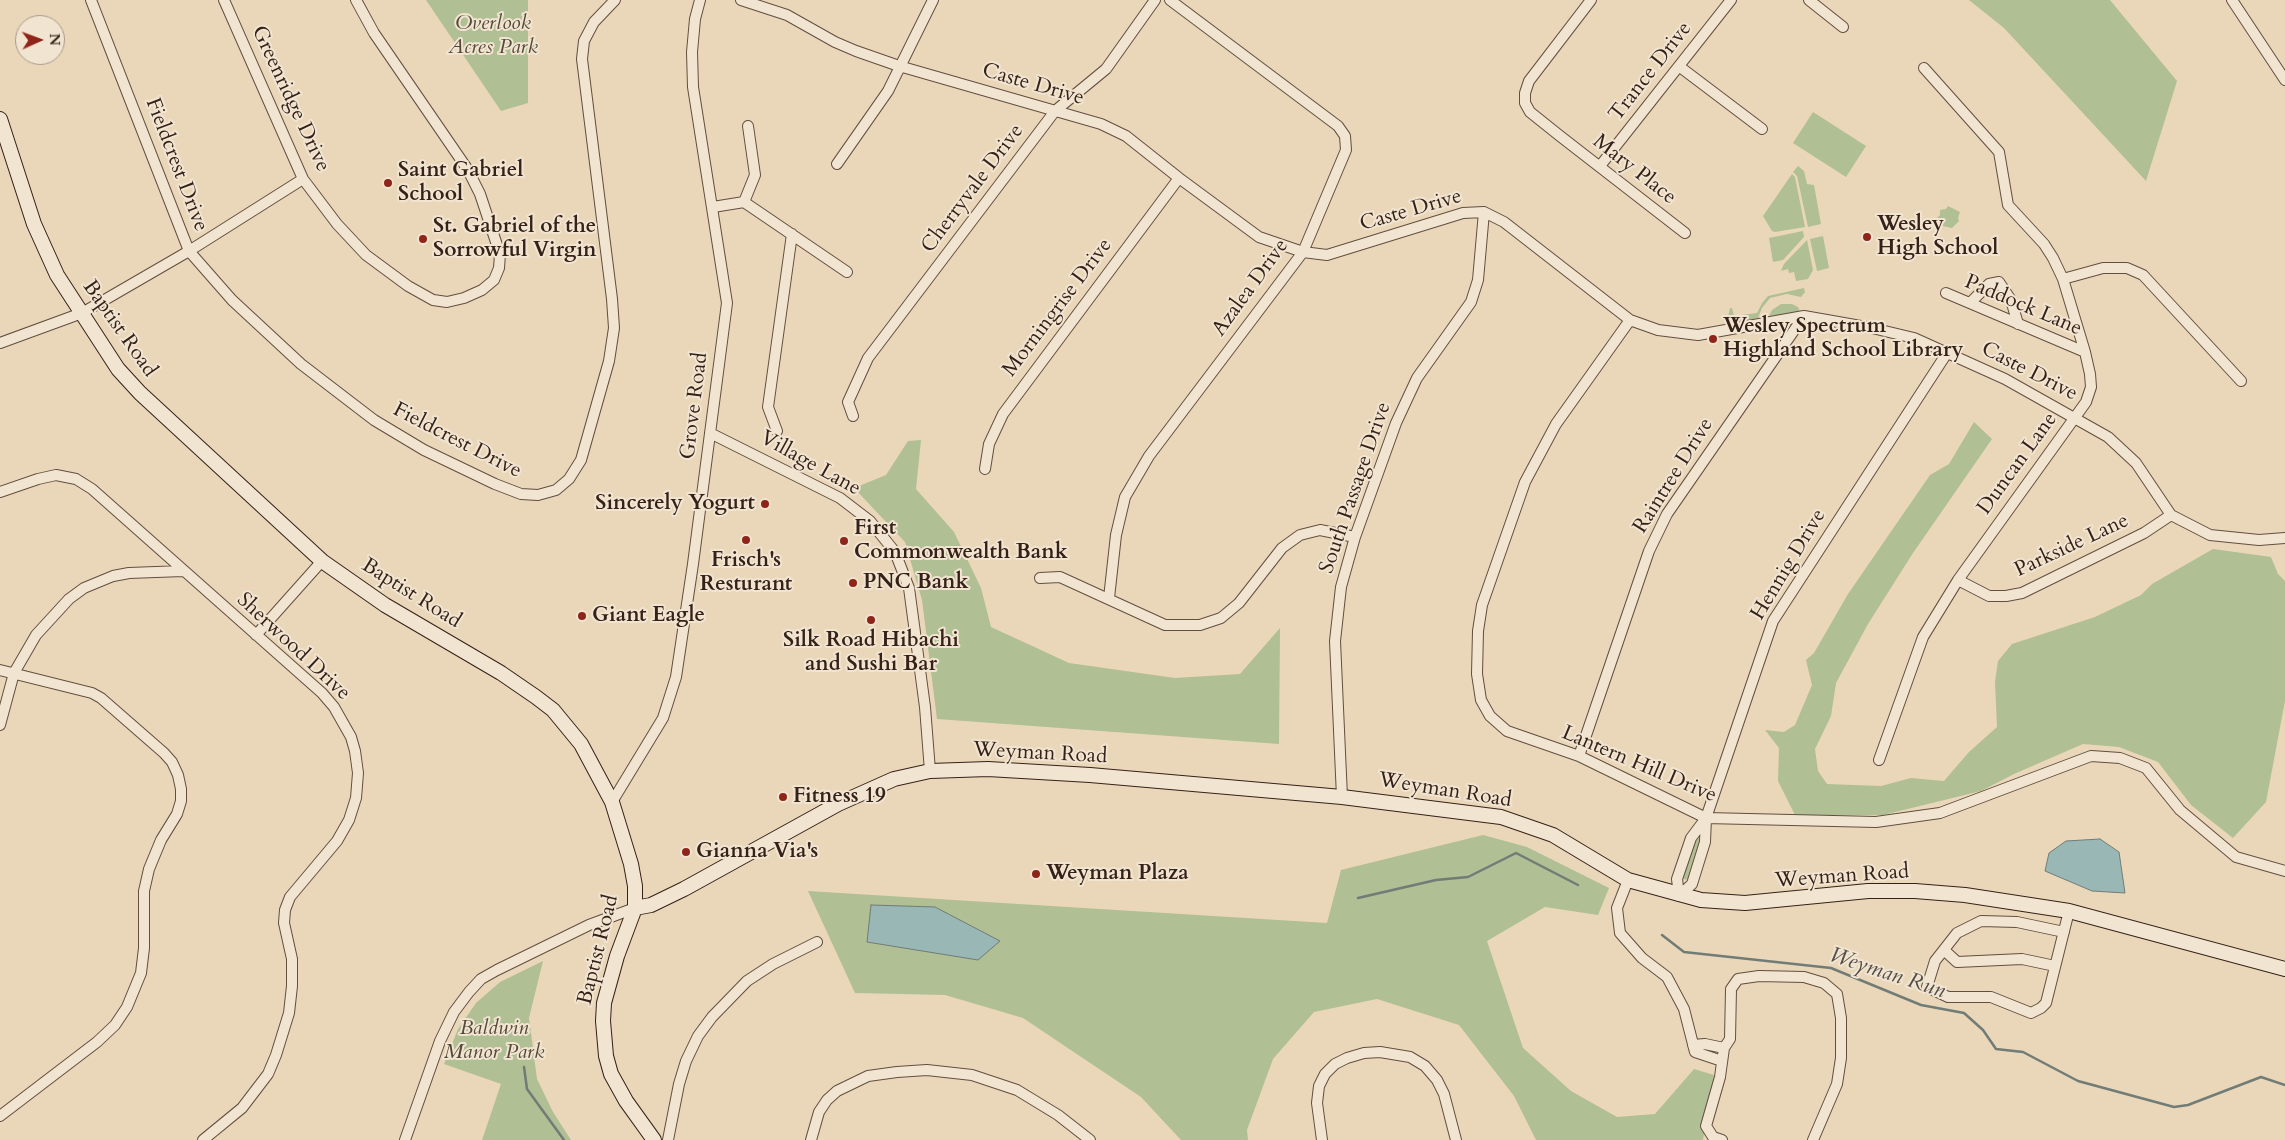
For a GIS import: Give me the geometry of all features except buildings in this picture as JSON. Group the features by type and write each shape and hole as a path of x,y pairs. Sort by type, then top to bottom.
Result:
{"street":[{"name":"Fieldcrest Drive","path":"91,0 189,251 232,300 301,364 374,420 424,450 496,484 521,494 538,495 556,490 569,479 581,460 609,360 614,328 612,299 582,59 584,41 594,22 616,0"},
{"name":"Greenridge Drive","path":"224,0 304,178 337,224 366,255 391,274 433,300 447,302 464,298 482,290 494,280 499,268 500,254 480,194 468,170 374,33 356,0"},
{"name":"Grove Road","path":"612,802 663,718 676,677 727,304 693,87 692,52 695,19 700,0"},
{"name":"Caste Drive","path":"741,0 787,14 835,42 899,66 1101,124 1126,136 1259,237 1303,252 1327,255 1463,212 1484,212 1504,222 1630,320 1658,330 1698,335 1804,316 1872,328 1914,338 2005,379 2108,437 2136,463 2171,515"},
{"path":"836,164 877,109 933,0"},
{"name":"Cherryvale Drive","path":"853,416 848,402 868,358 1055,111 1106,69 1155,0"},
{"name":"Azalea Drive","path":"1109,598 1116,535 1125,497 1149,456 1303,252 1346,150 1345,136 1338,126 1170,0"},
{"name":"Mary Place","path":"1591,0 1529,81 1525,93 1525,103 1530,112 1685,234"},
{"name":"Trance Drive","path":"1600,166 1731,0"},
{"path":"1809,0 1843,27"},
{"path":"2232,0 2285,80"},
{"path":"1680,66 1762,129"},
{"name":"Duncan Lane","path":"1878,760 1923,637 1958,580 2086,402 2091,387 2085,352 2063,279 2044,244 2008,205 1999,152 1924,68"},
{"name":"Baptist Road","path":"0,119 34,224 57,275 118,368 140,393 322,560 385,605 501,673 542,701 568,726 594,763 612,802 631,864 635,886 634,908 617,956 604,1003 603,1038 611,1074 626,1101 654,1140"},
{"path":"744,202 756,175 748,126"},
{"path":"0,343 82,313 189,251 304,178"},
{"name":"Morningrise Drive","path":"985,469 989,444 1003,414 1179,178"},
{"path":"713,207 744,202 847,272"},
{"name":"South Passage Drive","path":"1342,797 1335,641 1341,587 1356,537 1396,423 1418,378 1471,302 1478,280 1484,212"},
{"path":"777,431 768,407 792,234"},
{"path":"2063,279 2103,268 2127,268 2142,275 2241,381"},
{"path":"1970,303 1989,284 1999,282 2011,300 2018,324"},
{"name":"Paddock Lane","path":"1946,293 2085,352"},
{"name":"Raintree Drive","path":"1579,756 1649,551 1667,514 1804,316"},
{"name":"Lantern Hill Drive","path":"1630,320 1556,424 1525,482 1482,605 1478,631 1477,674 1481,700 1490,716 1507,731 1579,756 1706,818 1876,822 1940,812 2091,756 2120,758 2146,768 2180,810 2236,857 2285,871"},
{"name":"Hennig Drive","path":"1680,896 1692,884 1705,842 1706,818 1773,621 1947,353"},
{"name":"Village Lane","path":"710,433 840,498 870,521 895,552 909,588 925,707 930,771"},
{"name":"Sherwood Drive","path":"0,492 56,475 76,479 92,488 322,693 343,721 355,751 358,773 356,798 344,832 290,897 285,910 284,923 292,959 292,986 289,1013 276,1055 268,1074 242,1108 203,1140"},
{"path":"2171,515 2210,535 2259,540 2285,538"},
{"name":"Parkside Lane","path":"1958,580 1989,596 2006,596 2022,593 2144,533 2171,515"},
{"path":"1040,578 1060,577 1165,625 1200,625 1221,618 1239,603 1282,548 1300,535 1320,530 1356,537"},
{"path":"256,635 322,560"},
{"path":"0,725 14,673 36,635 69,598 84,588 113,576 129,573 183,571"},
{"path":"0,670 92,693 101,698 164,753 172,762 182,789 177,814 161,840 149,870 144,891 144,948 140,973 127,1007 115,1025 98,1042 0,1116"},
{"name":"Weyman Road","path":"634,908 651,905 684,889 856,795 894,779 930,771 988,769 1090,775 1342,797 1501,817 1553,835 1628,880 1680,896 1701,900 1745,903 1868,891 1915,891 1966,895 2069,911 2285,969"},
{"name":"Hennig Drive","path":"1680,896 1677,879 1691,838 1706,818"},
{"path":"1628,880 1617,908 1620,933 1642,958 1667,977 1684,1009 1695,1052 1722,1061"},
{"path":"405,1140 440,1041 454,1012 469,992 482,979 497,970 589,924 634,908"},
{"path":"2064,932 2017,922 1981,921 1957,933 1935,961 1927,987 1948,997 1991,997 2031,1012 2046,1003 2064,932 2069,911"},
{"path":"668,1140 679,1084 686,1061 698,1036 712,1017 748,981 773,964 817,942"},
{"path":"1944,950 1956,962 2022,959 2055,966"},
{"path":"1722,1140 1713,1137 1706,1126 1720,1077 1724,1048 1730,1039 1731,989 1738,979 1759,976 1804,977 1824,983 1837,994 1841,1018 1841,1058 1837,1084 1813,1140"},
{"path":"1693,1045 1705,1044 1724,1048"},
{"path":"1322,1140 1318,1103 1319,1086 1335,1064 1364,1053 1395,1053 1410,1057 1425,1066 1437,1080 1444,1094 1456,1140"},
{"path":"812,1140 819,1112 827,1100 837,1091 868,1076 927,1070 972,1076 1017,1090 1051,1110 1090,1140"},
{"path":"0,1105 16,1103"}],"green space":[{"name":"Overlook Acres Park","path":"426,0 528,0 528,103 501,111"},
{"path":"1969,0 2110,0 2177,81 2146,181 2004,28"},
{"path":"1813,112 1866,146 1846,177 1793,143"},
{"path":"1798,166 1804,171 1807,184 1814,185 1821,224 1808,227 1797,176 1793,172"},
{"path":"1792,174 1795,177 1805,227 1775,232 1772,231 1763,216"},
{"path":"1948,206 1960,212 1959,221 1952,228 1938,225 1937,218 1940,215 1940,210 1946,209"},
{"path":"1803,231 1804,237 1783,260 1773,262 1769,238"},
{"path":"1823,236 1829,268 1817,271 1810,239"},
{"path":"1807,240 1813,270 1808,279 1796,281 1794,272 1789,273 1788,269 1781,271 1784,264"},
{"path":"1804,288 1805,292 1801,297 1787,294 1770,298 1762,308 1758,318 1731,324 1727,321 1730,308 1732,308 1734,316 1757,313 1768,296"},
{"path":"1781,304 1792,304 1798,307 1800,312 1769,316 1772,310"},
{"path":"1974,422 1992,439 1913,553 1868,624 1836,683 1831,716 1815,749 1818,771 1827,784 1881,786 1911,778 1944,781 1969,752 1997,727 1995,682 1998,661 2012,644 2095,617 2141,595 2152,584 2213,549 2271,557 2278,574 2285,581 2285,701 2266,802 2233,838 2191,805 2158,762 2119,747 2083,744 2014,774 1981,791 1883,815 1795,815 1778,781 1779,748 1765,730 1784,732 1795,725 1812,685 1806,660 1814,653 1848,594 1930,475 1949,464"},
{"path":"921,440 916,489 954,532 981,588 991,627 1069,663 1175,678 1240,674 1280,628 1279,744 937,719 922,600 905,542 854,488 886,475 908,441"},
{"path":"1483,835 1527,847 1609,888 1598,915 1545,907 1487,941 1523,1048 1571,1091 1617,1117 1655,1114 1694,1069 1714,1075 1703,1140 1536,1140 1514,1096 1459,1025 1377,999 1314,1012 1273,1059 1247,1130 1248,1140 1181,1140 1141,1097 1023,1018 945,995 855,993 808,891 1327,923 1341,870"},
{"path":"1699,838 1701,842 1689,878 1685,880 1682,876 1696,839"},
{"name":"Baldwin Manor Park","path":"543,961 529,1018 537,1079 553,1112 571,1140 482,1140 501,1084 444,1064 458,1029 476,1003 500,982"}],"water":[{"path":"2100,839 2119,852 2125,893 2092,891 2045,871 2049,853 2066,841"},
{"path":"871,905 935,907 1000,941 978,960 867,942"}],"waterway":[{"name":"Weyman Run","path":"1358,898 1436,880 1468,877 1516,853 1578,885"},
{"name":"Weyman Run","path":"1662,935 1684,952 1831,968 1921,1005 1964,1013 1983,1030 1996,1049 2023,1052 2078,1081 2174,1107 2188,1105 2261,1077 2285,1085"},
{"path":"524,1067 527,1089 564,1140"}],"place":[{"name":"Saint Gabriel School","path":"388,183"},
{"name":"Wesley High School","path":"1867,237"},
{"name":"St. Gabriel of the Sorrowful Virgin","path":"423,239"},
{"name":"Wesley Spectrum Highland School Library","path":"1713,339"},
{"name":"Sincerely Yogurt","path":"765,504"},
{"name":"Frisch's Resturant","path":"746,540"},
{"name":"First Commonwealth Bank","path":"844,541"},
{"name":"PNC Bank","path":"853,583"},
{"name":"Giant Eagle","path":"582,616"},
{"name":"Silk Road Hibachi and Sushi Bar","path":"871,620"},
{"name":"Fitness 19","path":"783,797"},
{"name":"Gianna Via's","path":"686,852"},
{"name":"Weyman Plaza","path":"1036,874"}]}
